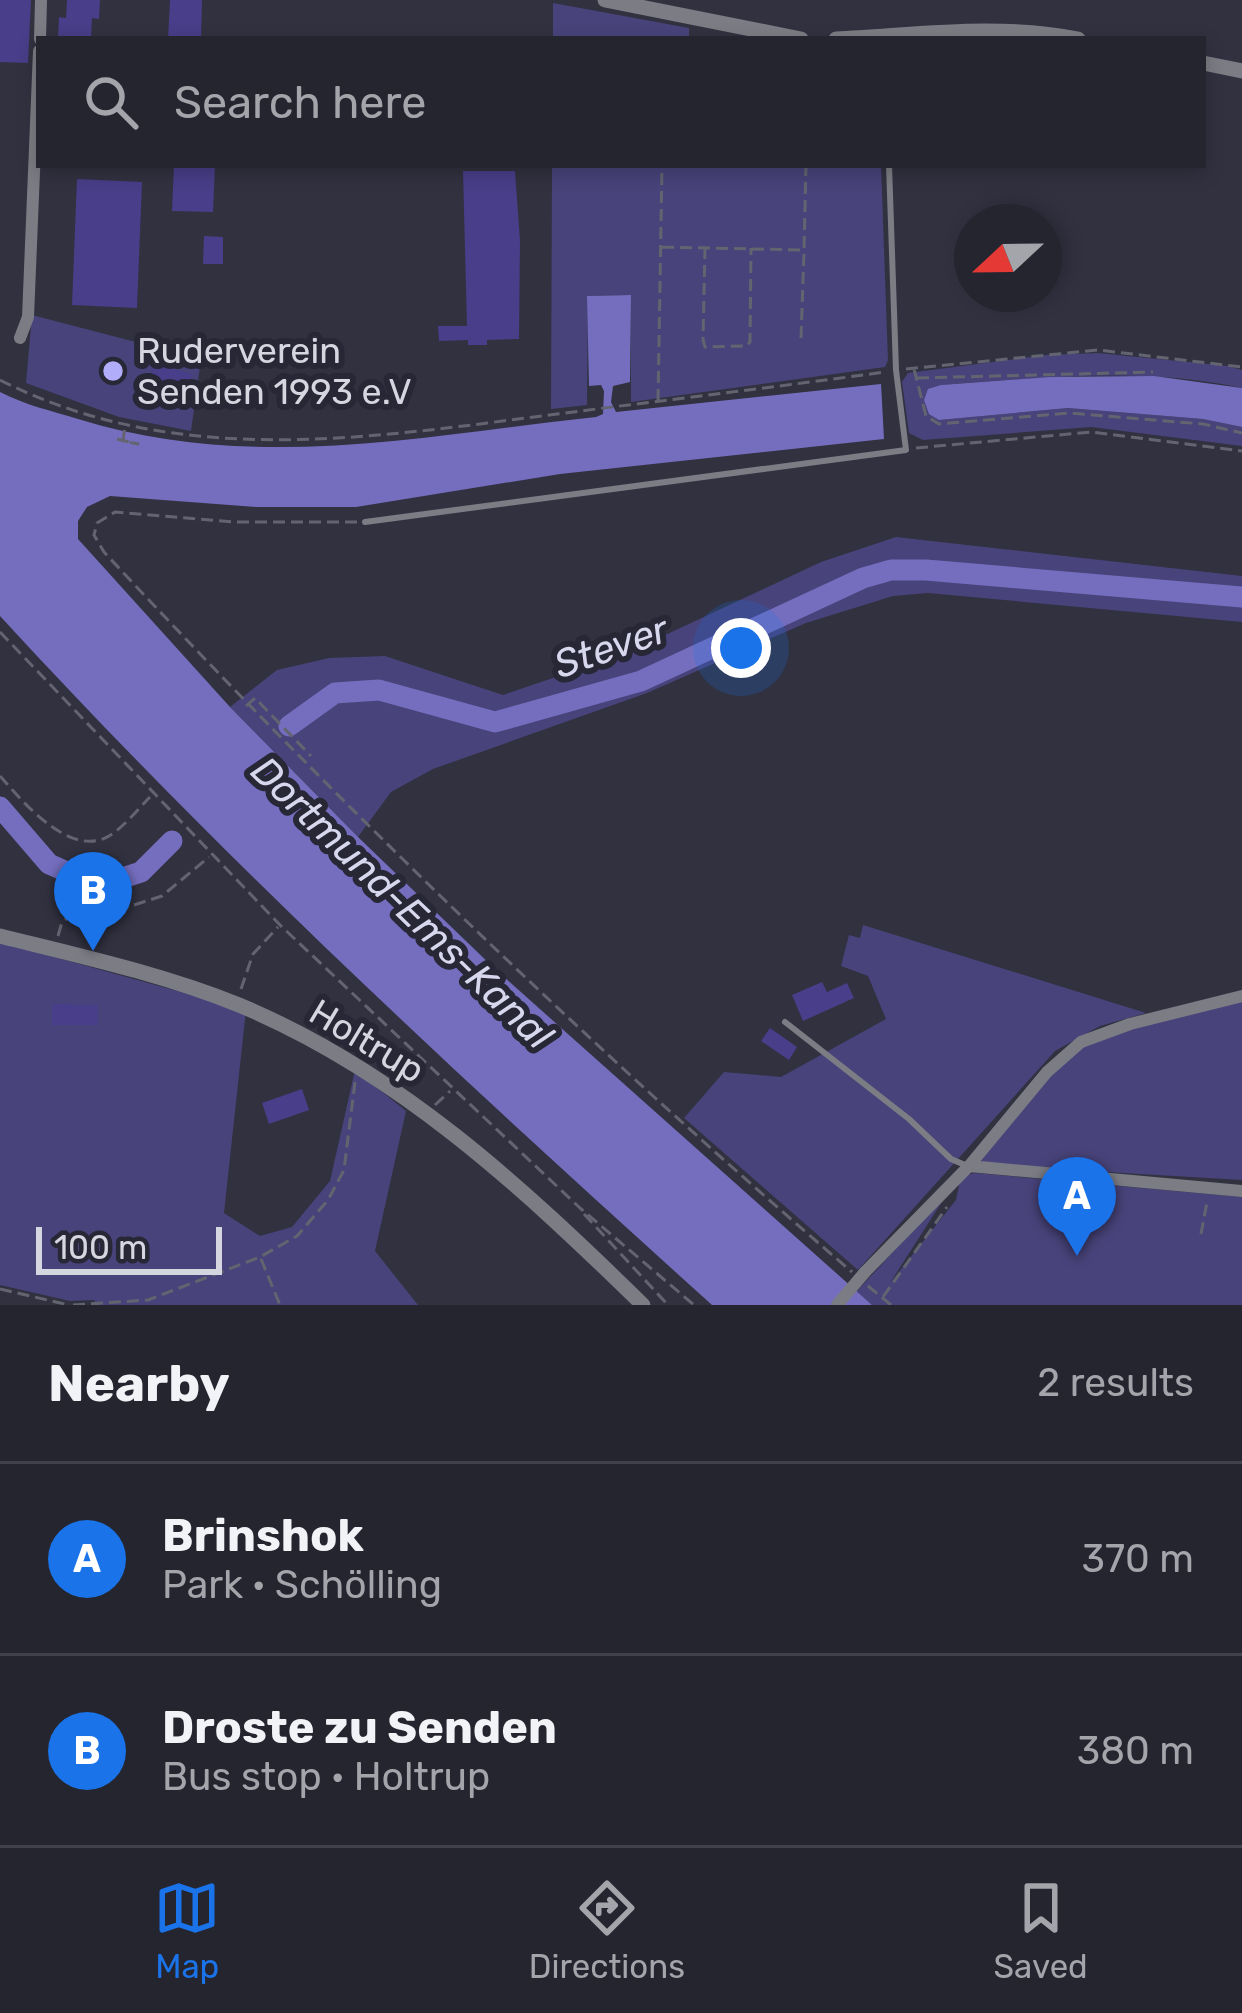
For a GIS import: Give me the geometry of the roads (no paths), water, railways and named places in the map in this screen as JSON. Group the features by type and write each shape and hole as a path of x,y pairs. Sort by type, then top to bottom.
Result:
{"street":[{"path":"40,36 41,0"},
{"path":"605,0 786,36"},
{"path":"894,36 976,28 1063,36"},
{"path":"1206,64 1242,71"},
{"path":"20,338 28,317 36,124"},
{"name":"Holtrup","path":"0,936 136,970 237,1004 362,1070 490,1160 643,1305"},
{"path":"837,1305 969,1166 1047,1072 1081,1042 1242,995"},
{"path":"969,1166 1242,1191"}],"lane":[{"path":"364,522 906,449 896,370 889,168"},
{"path":"785,1022 909,1119 951,1159 969,1166"}],"water":[{"name":"Dortmund-Ems-Kanal","path":"631,295 630,382 613,386 611,402 616,412 881,384 884,439 560,474 356,507 257,507 110,496 87,507 78,521 78,539 230,707 358,837 495,969 872,1305 712,1305 348,969 171,795 0,616 0,392 143,435 272,447 400,440 596,417 603,414 604,391 601,385 589,386 587,296"},
{"path":"1154,376 1242,388 1242,427 1203,419 1068,408 939,420 929,414 924,400 928,389 941,385"}],"waterway":[{"name":"Stever","path":"289,726 335,693 379,690 495,722 641,681 863,578 891,570 1242,597"},
{"name":"Stever","path":"0,807 49,864 81,878 113,881 141,872 172,841"}],"place":[{"name":"Ruderverein Senden 1993 e.V","path":"113,371"},
{"name":"Droste zu Senden","path":"93,951"},
{"name":"Brinshok","path":"1077,1256"}]}
